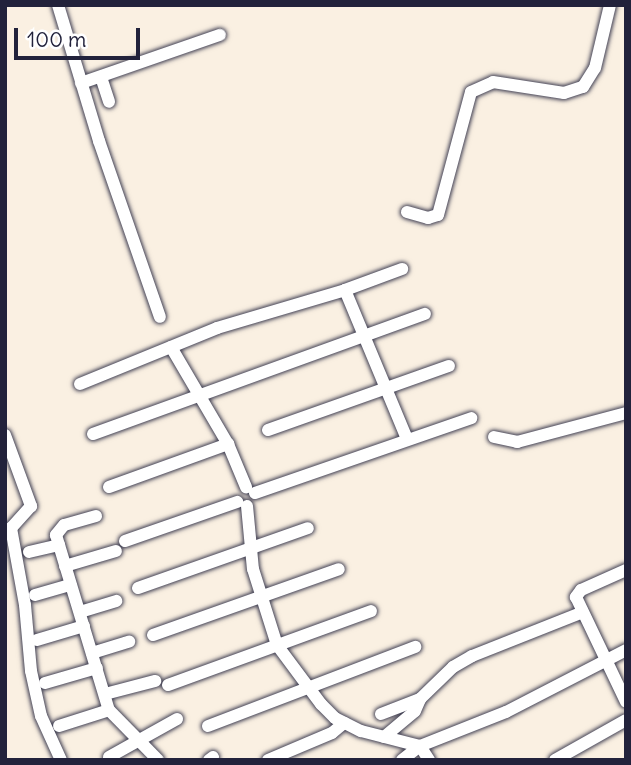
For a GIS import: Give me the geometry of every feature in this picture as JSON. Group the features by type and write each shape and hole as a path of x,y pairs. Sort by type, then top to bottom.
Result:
{"street":[{"path":"58,5 81,83 160,317"},
{"path":"407,212 428,218 439,215 471,92 493,82 564,93 583,87 595,68 610,5"},
{"path":"81,83 220,35"},
{"path":"101,77 109,102"},
{"path":"80,384 216,328 345,290 402,269"},
{"path":"345,290 407,439"},
{"path":"93,434 425,314"},
{"path":"65,566 242,504 252,504 250,490 228,444 171,347"},
{"path":"268,430 449,366"},
{"path":"494,437 517,442 626,413"},
{"path":"429,760 420,746 361,732 335,718 306,688 277,645 260,597 239,484 250,490 471,418"},
{"path":"5,435 31,506 11,528 25,605 31,671 41,716 61,760"},
{"path":"109,487 228,444"},
{"path":"96,516 58,529 59,545 109,710 158,760"},
{"path":"138,588 308,528"},
{"path":"29,552 59,545"},
{"path":"153,635 340,569"},
{"path":"626,570 577,593 583,612 626,702"},
{"path":"35,595 71,585"},
{"path":"80,612 116,601"},
{"path":"105,694 162,683 371,611"},
{"path":"381,714 420,699 453,667 472,656 583,612"},
{"path":"37,640 84,626"},
{"path":"92,653 129,642"},
{"path":"208,726 415,647"},
{"path":"402,760 420,746 506,712 626,650"},
{"path":"45,683 97,668"},
{"path":"384,737 415,711 420,699"},
{"path":"60,726 109,710"},
{"path":"109,757 177,719"},
{"path":"555,760 626,720"},
{"path":"268,760 332,733 344,723"}]}
